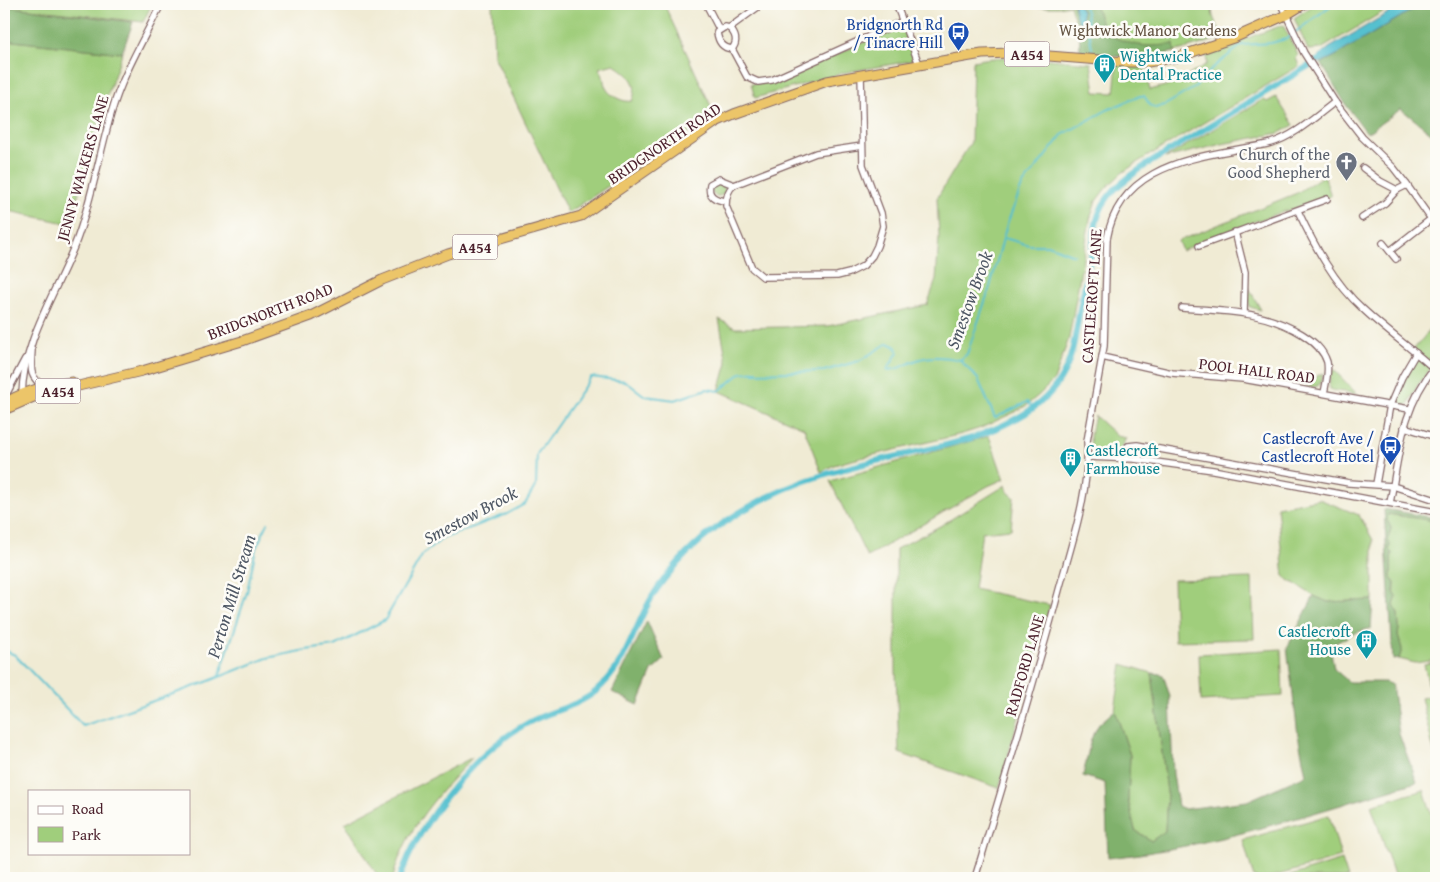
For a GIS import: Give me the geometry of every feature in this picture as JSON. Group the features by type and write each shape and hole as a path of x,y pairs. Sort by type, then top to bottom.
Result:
{"highway":[{"name":"BRIDGNORTH ROAD","path":"4,410 23,397 142,372 242,341 292,323 336,304 382,280 448,254 535,231 581,216 716,122 827,81 919,64 995,53 1125,62 1161,60 1189,54 1236,37 1286,15 1304,4"},
{"name":"BRIDGNORTH ROAD","path":"4,404 46,387 115,377"}],"street":[{"name":"JENNY WALKERS LANE","path":"4,396 8,392 27,355 69,260 88,210 111,113 122,82 161,4"},
{"path":"706,4 719,29 717,32 719,41 723,46 732,49 746,77 758,82 772,80 903,20"},
{"path":"719,29 729,28 762,4"},
{"path":"896,4 919,64"},
{"path":"1281,4 1304,53 1335,102 1362,137 1393,167 1436,226"},
{"path":"729,28 736,40 732,49"},
{"path":"861,74 864,171 883,226 872,256 863,266 849,273 828,276 763,277 758,274 752,268 726,206 729,189 734,185 816,153 862,146"},
{"name":"CASTLECROFT LANE","path":"1088,457 1087,442 1104,335 1105,258 1109,227 1117,207 1132,189 1170,166 1194,158 1271,143 1282,139 1295,132 1335,102"},
{"path":"1363,168 1380,181 1397,190"},
{"path":"726,201 715,199 711,195 709,190 710,184 719,180 734,185"},
{"path":"1362,218 1385,203 1397,190 1407,185"},
{"path":"1199,246 1327,199"},
{"path":"1298,211 1309,235 1322,256 1348,293 1362,309 1435,367 1420,388 1409,409 1390,502"},
{"path":"1390,251 1432,219"},
{"path":"1236,232 1245,272 1244,313"},
{"path":"1383,243 1396,259"},
{"path":"1182,308 1244,313 1274,320 1294,329 1310,339 1324,354 1327,368 1324,393"},
{"name":"JENNY WALKERS LANE","path":"32,340 32,376 37,382 46,387"},
{"path":"1376,484 1390,405 1402,377 1416,353"},
{"name":"JENNY WALKERS LANE","path":"23,397 27,355"},
{"name":"POOL HALL ROAD","path":"1102,357 1172,373 1243,379 1409,409"},
{"path":"1404,427 1436,437"},
{"path":"1126,458 1128,446 1137,444 1349,483 1393,486 1436,500"},
{"path":"1088,457 1126,458 1238,475 1436,512"},
{"name":"RADFORD LANE","path":"975,878 1034,684 1080,509 1088,457"}],"green space":[{"path":"4,4 152,4 143,22 4,6"},
{"path":"492,4 664,4 715,115 568,213 494,56","holes":["614,64 628,75 634,84 635,89 632,101 621,100 611,94 606,88 599,68"]},
{"name":"Wightwick Manor Gardens","path":"1034,4 1215,4 1212,12 1213,16 1224,37 1178,51 1141,57 1080,53 1079,25 1075,21 1070,5 1034,7"},
{"path":"1073,4 1095,4 1105,33 1138,45 1174,44 1175,52 1147,57 1080,53 1079,25"},
{"path":"1315,4 1396,4 1321,49 1308,50 1294,18"},
{"path":"1422,4 1436,4 1436,137 1401,109 1367,133 1346,105 1321,63"},
{"path":"4,6 133,22 122,53 4,40"},
{"path":"903,25 914,58 911,61 847,72 755,98 751,84 774,82"},
{"path":"1283,25 1298,55 1296,58 1299,66 1138,162 1122,173 1106,188 1096,201 1090,219 1069,338 1054,380 1027,405 981,428 848,461 834,465 821,472 804,428 719,391 727,363 719,319 735,328 828,326 927,305 936,280 939,237 937,198 971,142 973,61 1017,57 1091,63 1095,92 1114,93 1117,65 1144,67 1150,90 1176,83 1207,64 1206,53"},
{"path":"4,40 122,53 102,111 70,224 4,210"},
{"path":"1276,97 1294,125 1279,133 1165,158 1264,99 1267,102"},
{"path":"1324,175 1331,196 1237,228 1182,251 1178,241 1297,193"},
{"path":"718,182 723,184 725,189 723,194 718,196 713,194 711,189 713,184"},
{"path":"1249,288 1261,310 1250,307 1248,302"},
{"path":"1436,319 1436,361 1432,366 1414,349"},
{"path":"1416,355 1431,368 1417,386 1407,406 1392,403"},
{"path":"1331,367 1357,394 1331,390 1329,387"},
{"path":"1323,373 1318,386 1313,387 1301,384"},
{"path":"1095,416 1117,436 1126,438 1121,449 1117,452 1106,454 1091,448 1090,436"},
{"path":"989,436 1004,479 988,486 867,557 830,481"},
{"path":"1006,485 1008,492 1014,497 1011,529 982,532 974,589 1050,605 999,788 899,753 896,671 896,549 940,526"},
{"path":"1319,499 1359,515 1373,540 1373,600 1328,602 1314,596 1284,577 1277,507"},
{"path":"1384,509 1436,518 1436,521 1388,514 1387,520 1391,528 1388,539 1389,550 1392,553 1391,578 1395,583 1394,592 1397,597 1394,605 1398,614 1398,636 1402,649 1399,659 1393,660"},
{"path":"1388,514 1436,521 1436,660 1415,663 1399,659 1402,649 1398,636 1398,614 1394,605 1395,583 1391,578 1392,553 1389,550 1388,539 1391,528 1387,520"},
{"path":"1252,578 1254,639 1175,641 1173,580"},
{"path":"1314,596 1328,602 1373,600 1371,628 1355,633 1330,646 1334,669 1349,682 1385,682 1392,685 1399,734 1417,782 1226,837 1148,853 1108,858 1105,783 1083,776 1091,739 1099,724 1115,710 1130,755 1128,800 1135,830 1151,841 1165,831 1167,792 1152,673 1160,674 1164,677 1170,697 1173,774 1178,806 1185,809 1247,801 1306,775 1298,735 1287,648"},
{"path":"647,621 664,660 652,671 638,705 612,692"},
{"path":"1281,649 1283,696 1201,701 1199,654"},
{"path":"1436,662 1436,760 1421,698 1431,696 1424,664"},
{"path":"1122,664 1152,673 1167,792 1165,832 1151,841 1135,830 1128,800 1130,755 1115,710"},
{"path":"473,757 436,798 414,828 398,860 393,878 379,878 345,823"},
{"path":"1424,790 1436,827 1436,878 1395,878 1371,805"},
{"path":"1329,815 1341,857 1268,878 1254,878 1243,840"},
{"path":"1342,860 1348,878 1284,878"}],"water":[{"path":"1074,4 1078,4 1082,11 1082,23 1076,17"},
{"path":"1403,4 1422,4 1335,56 1321,63 1316,59 1329,48"}],"waterway":[{"path":"1083,4 1092,49"},
{"name":"Smestow Brook","path":"4,650 15,655 83,726 204,683 267,658 335,646 385,620 423,554 442,539 507,514 525,504 536,485 537,454 591,377 625,381 645,396 675,400 707,389 719,391 741,373 757,371 754,373 824,371 859,361 888,343 895,346 898,352 887,370 899,368 928,357 960,360 967,354 990,287 1007,224 1022,186 1062,135 1107,110 1140,96 1144,96 1150,105 1155,108 1165,105 1194,88 1215,66 1242,45 1271,43 1286,39 1333,4"},
{"path":"400,878 420,834 468,771 487,752 526,724 579,702 595,692 619,664 661,583 687,553 722,524 762,500 805,481 863,464 975,437 1005,425 1032,409 1044,399 1064,374 1070,358 1096,223 1099,213 1109,196 1122,183 1146,165 1325,56"},
{"path":"1004,238 1029,245 1048,245 1074,255"},
{"path":"961,361 978,379 995,418 1027,402 1034,409"},
{"name":"Perton Mill Stream","path":"219,677 247,592 256,548 268,523"}],"place":[{"name":"Bridgnorth Rd / Tinacre Hill","path":"959,52"},
{"name":"Wightwick Dental Practice","path":"1104,84"},
{"name":"Church of the Good Shepherd","path":"1346,182"},
{"name":"Castlecroft Ave / Castlecroft Hotel","path":"1390,466"},
{"name":"Castlecroft Farmhouse","path":"1070,478"},
{"name":"Castlecroft House","path":"1367,659"}]}
